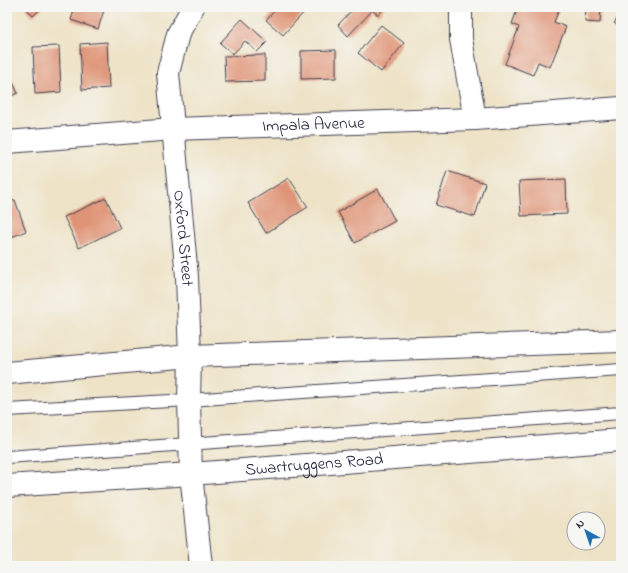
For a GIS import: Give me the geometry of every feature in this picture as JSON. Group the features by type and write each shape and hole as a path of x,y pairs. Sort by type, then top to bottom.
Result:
{"street":[{"name":"Oxford Street","path":"193,7 178,34 168,73 187,277 190,356 189,400 191,474 201,566"},
{"path":"461,7 461,39 475,119"},
{"name":"Impala Avenue","path":"7,142 173,128 475,119 621,108"},
{"path":"7,373 190,356 621,340"},
{"name":"Swartruggens Road","path":"7,486 191,474 621,440"}],"lane":[{"path":"7,410 189,400 621,370"},
{"path":"7,457 621,413"}],"building":[{"path":"25,7 43,7 33,16"},
{"path":"75,7 105,7 98,29 71,20"},
{"path":"278,7 308,8 283,35 266,20"},
{"path":"355,7 367,7 371,12 348,36 338,25"},
{"path":"368,7 385,7 378,15"},
{"path":"518,7 560,7 554,22 566,27 550,67 538,62 533,75 505,64 519,27 512,24"},
{"path":"586,7 601,7 600,23 585,22"},
{"path":"621,15 621,28 614,23"},
{"path":"242,19 267,42 257,52 245,41 233,54 220,43"},
{"path":"381,25 404,43 381,72 358,53"},
{"path":"107,42 109,88 82,90 80,44"},
{"path":"59,46 61,92 35,94 33,47"},
{"path":"336,50 336,78 301,79 301,51"},
{"path":"265,55 265,81 225,82 224,56"},
{"path":"7,70 18,93 7,98"},
{"path":"447,171 485,183 475,217 436,205"},
{"path":"289,178 308,207 266,233 248,203"},
{"path":"566,179 567,214 521,216 519,181"},
{"path":"378,189 395,221 355,243 338,212"},
{"path":"106,198 120,228 79,248 64,217"},
{"path":"15,200 26,231 7,239 7,203"}]}
